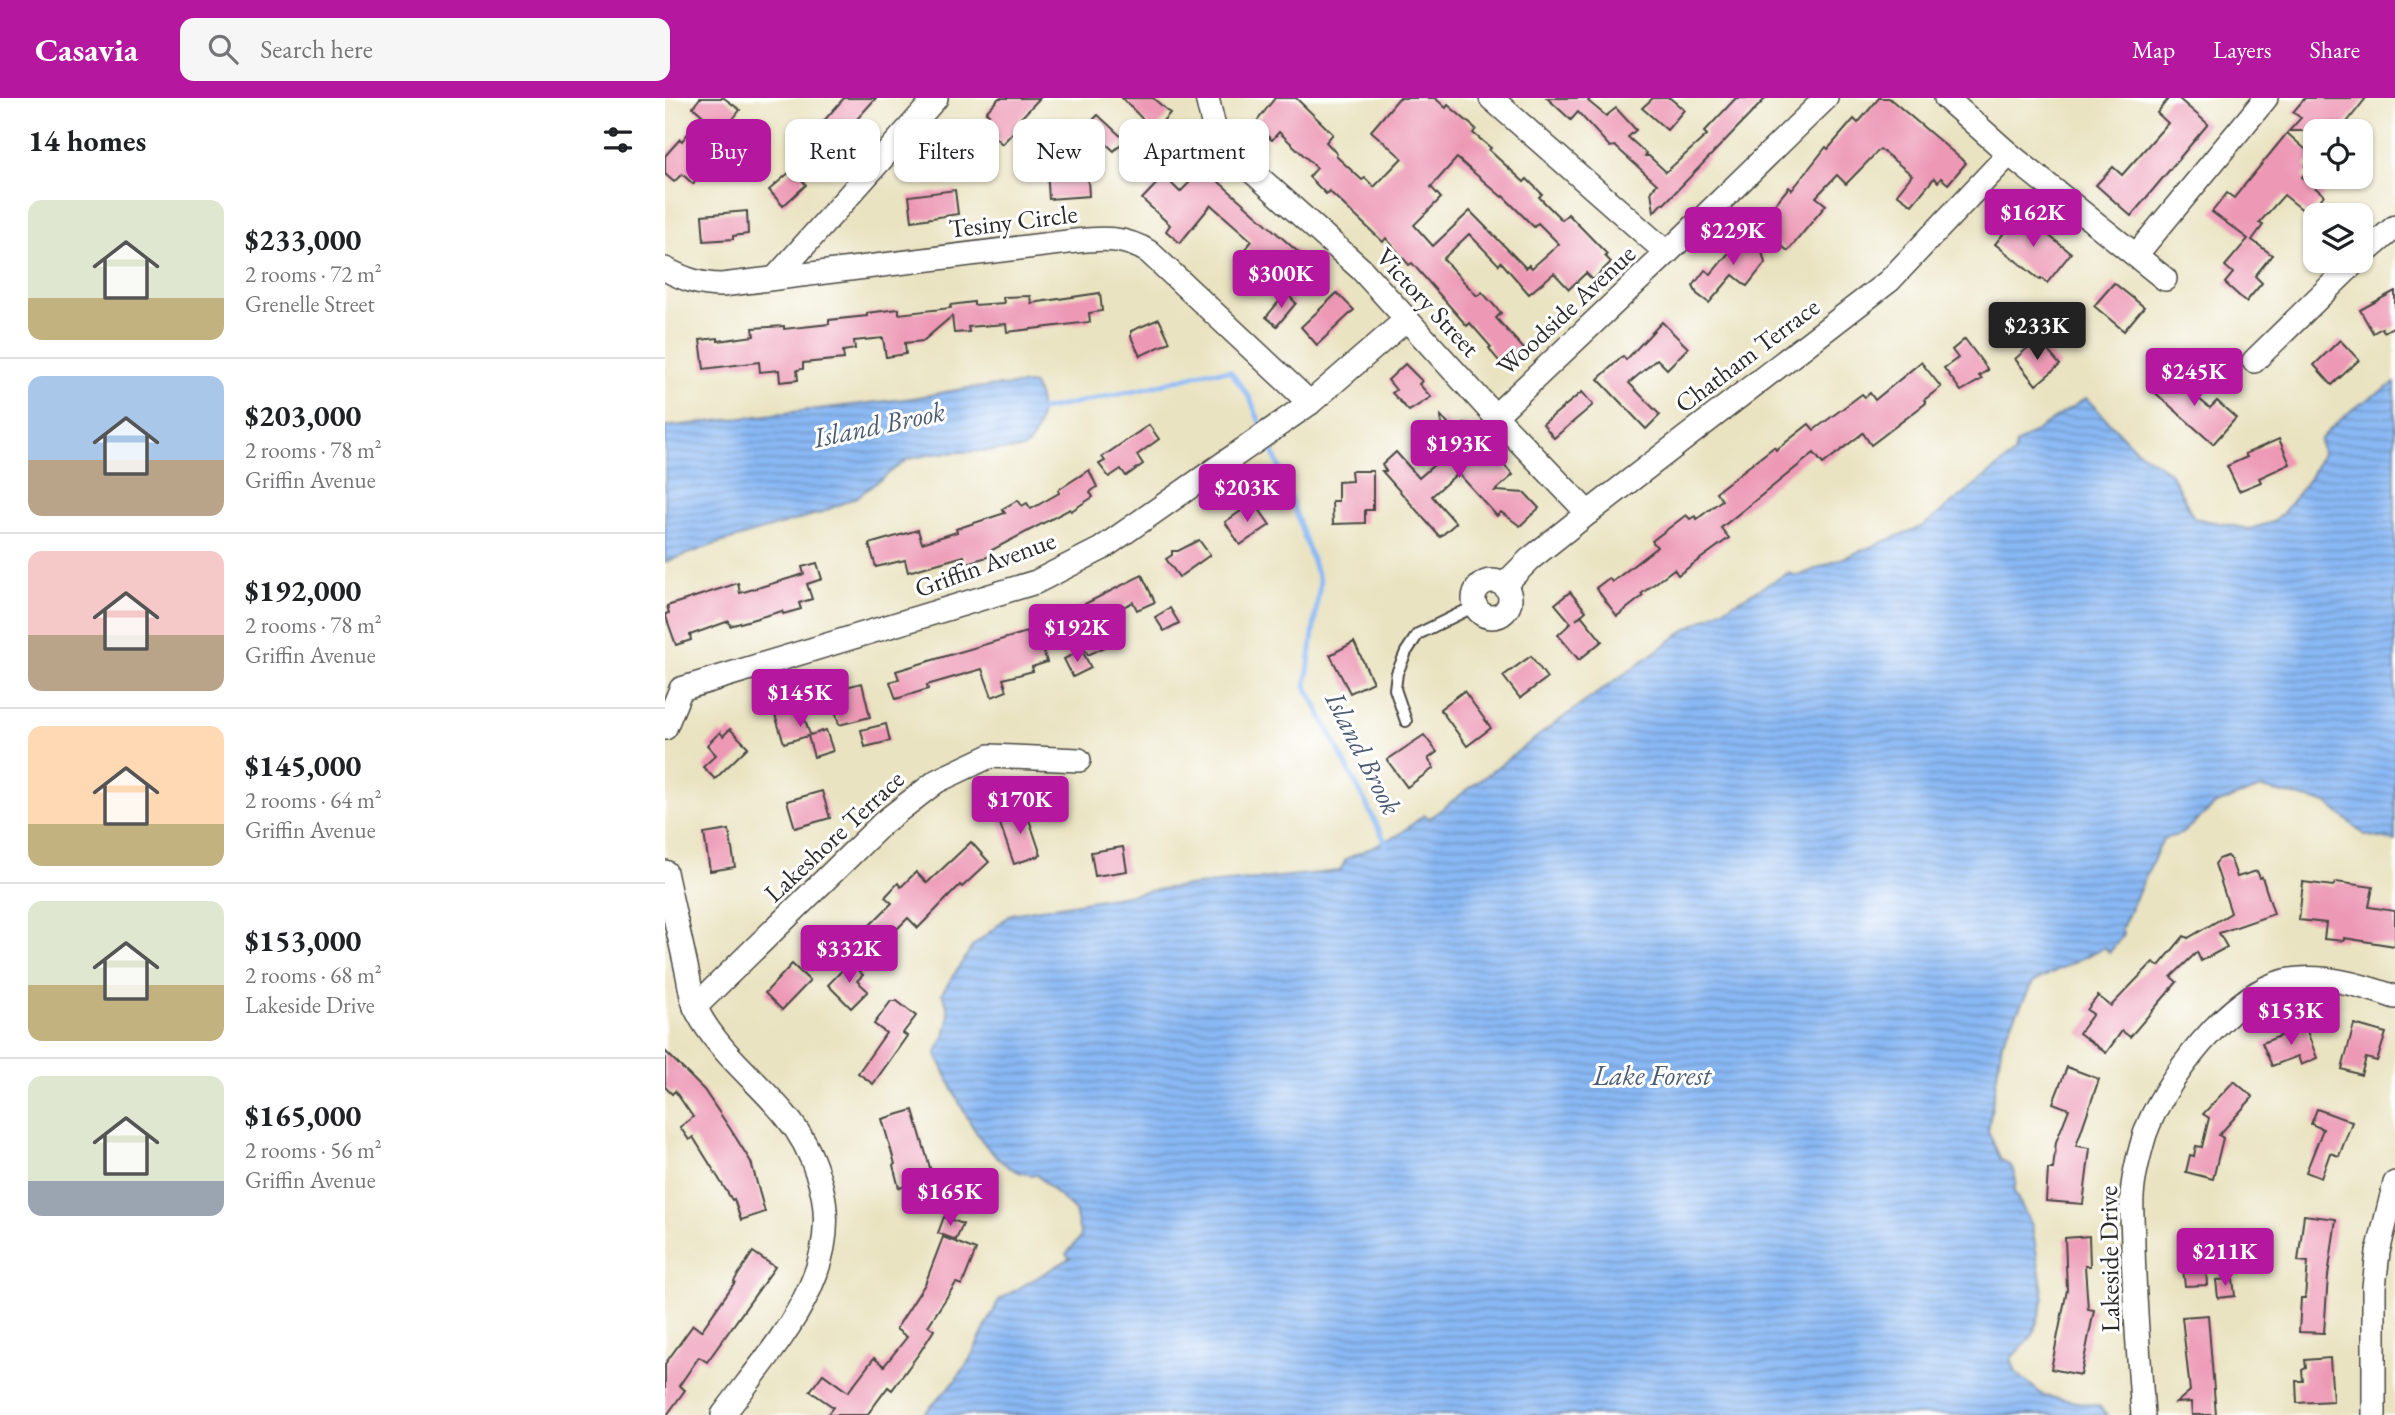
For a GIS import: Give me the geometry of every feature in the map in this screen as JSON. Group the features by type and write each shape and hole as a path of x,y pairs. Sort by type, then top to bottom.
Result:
{"street":[{"path":"777,276 936,98"},
{"path":"1491,98 1667,253"},
{"path":"1946,98 2009,154 2165,279"},
{"path":"2136,255 2266,98"},
{"name":"Woodside Avenue","path":"1495,416 1667,253 1821,100"},
{"name":"Victory Street","path":"1212,102 1215,131 1226,148 1361,269 1588,513"},
{"name":"Chatham Terrace","path":"1475,606 1486,616 1496,617 1505,612 1510,598 1504,585 1530,559 1889,281 2009,154"},
{"path":"2373,246 2395,227"},
{"name":"Tesiny Circle","path":"665,269 683,279 703,285 722,285 777,276 856,269 1076,241 1109,238 1121,240 1149,252 1310,403"},
{"path":"2254,361 2344,273"},
{"name":"Griffin Avenue","path":"665,729 673,691 1036,582 1101,549 1310,403 1407,319"},
{"name":"Lakeshore Terrace","path":"695,1007 884,822 937,782 990,756 1079,760"},
{"path":"665,872 695,1007 721,1048 797,1130 810,1152 824,1192 827,1220 821,1261 810,1291 788,1327 723,1415"},
{"name":"Lakeside Drive","path":"2143,1415 2133,1272 2132,1196 2145,1133 2159,1104 2193,1053 2216,1026 2233,1009 2267,987 2299,979 2326,980 2395,997"},
{"path":"2374,1415 2374,1287 2378,1252 2395,1183"}],"lane":[{"path":"1406,721 1395,690 1397,673 1406,652 1418,634 1475,606"}],"water":[{"name":"Lake Forest","path":"2395,383 2395,841 2365,835 2327,803 2261,788 2216,804 2181,834 2163,839 2121,930 2124,934 2109,953 2105,947 2033,982 2002,1042 1988,1131 2000,1158 2012,1167 2016,1180 2014,1192 2032,1225 2044,1298 2033,1335 2011,1358 2016,1373 2044,1396 2099,1406 2107,1415 923,1415 954,1382 970,1359 999,1300 1070,1258 1066,1254 1081,1237 1075,1211 1037,1175 1019,1172 1002,1162 987,1147 963,1110 936,1054 944,1038 949,1017 942,993 972,947 1011,914 1168,888 1340,871 1346,859 1400,834 1424,815 1430,818 1554,724 1687,629 1788,573 1798,576 1923,526 2014,454 2016,444 2086,398 2134,448 2170,472 2194,518 2249,529 2270,523 2282,514 2309,479 2322,454 2320,440 2337,422"},
{"path":"1033,384 1039,400 1040,418 1034,436 1023,449 939,453 908,459 857,497 820,513 665,562 665,427 913,398 968,388"}],"building":[{"path":"700,98 724,98 740,110 733,119 699,119 702,115 693,107"},
{"path":"844,98 876,98 857,119 825,119"},
{"path":"999,98 1040,98 1020,119 1013,119 1013,132 1002,144 999,141 999,119 987,119 989,114 986,112"},
{"path":"1122,98 1153,98 1170,113 1165,119 1142,119"},
{"path":"1275,98 1296,98 1333,134 1326,142 1336,156 1362,180 1365,178 1374,187 1402,158 1371,131 1399,98 1435,98 1446,108 1448,105 1476,129 1473,133 1491,148 1489,150 1524,182 1527,179 1542,194 1539,197 1562,220 1568,214 1607,254 1605,256 1611,262 1593,280 1586,273 1569,289 1554,273 1529,294 1501,262 1499,265 1469,234 1443,259 1477,296 1482,292 1501,313 1496,318 1524,349 1504,367 1470,323 1467,326 1412,263 1409,265 1386,238 1383,242 1329,191 1326,194 1309,177 1317,168 1279,132 1272,140 1269,138 1269,119 1259,119","holes":["1457,158 1503,196 1534,227 1538,223 1559,244 1532,268 1529,265 1526,268 1470,211 1433,246 1414,225 1441,198 1431,187"]},
{"path":"1547,98 1591,98 1588,101 1606,116 1616,108 1636,130 1628,137 1647,154 1645,156 1649,156 1666,172 1707,135 1704,132 1736,98 1766,98 1654,212 1651,191 1657,184 1615,146 1610,147 1578,112 1571,120"},
{"path":"1653,98 1670,98 1684,110 1667,130 1642,108"},
{"path":"1879,98 1889,98 1966,163 1948,184 1941,178 1938,182 1934,178 1912,205 1897,194 1912,175 1880,149 1846,184 1837,175 1816,197 1826,205 1788,251 1757,226 1789,187 1792,190 1826,147 1828,149 1854,119 1858,123"},
{"path":"2169,98 2178,98 2208,124 2131,216 2096,185 2113,167 2122,175 2168,123 2157,113"},
{"path":"2305,98 2366,98 2349,119 2303,119 2303,131 2289,131 2301,118 2293,112"},
{"path":"1105,121 1119,134 1119,146 1114,151 1105,143"},
{"path":"2287,133 2303,147 2303,189 2317,189 2324,195 2318,203 2303,203 2303,210 2284,195 2259,223 2263,225 2252,240 2272,255 2255,276 2262,283 2246,302 2225,283 2233,273 2225,266 2248,239 2212,212 2227,193 2234,198"},
{"path":"686,136 686,178 682,174 674,182 665,174 665,156 680,139 682,141"},
{"path":"785,176 785,182 804,182 806,185 783,206 769,190"},
{"path":"1048,182 1088,182 1089,196 1049,199"},
{"path":"1158,182 1170,182 1180,192 1190,182 1219,182 1315,267 1295,289 1246,248 1252,241 1211,205 1180,243 1166,231 1170,225 1142,199"},
{"path":"955,190 958,214 912,221 909,196"},
{"path":"747,211 748,234 733,236 733,239 704,241 702,215"},
{"path":"2020,213 2071,253 2047,283 1995,244"},
{"path":"1754,223 1765,263 1747,286 1733,275 1709,303 1697,294 1693,286 1705,270 1711,274"},
{"path":"2114,283 2144,307 2124,331 2094,306"},
{"path":"2395,291 2395,326 2384,332 2382,328 2373,333 2360,310"},
{"path":"1100,293 1102,311 1089,313 1090,322 1007,332 1006,324 968,327 969,332 954,333 952,316 923,341 905,343 906,354 886,357 883,338 854,341 855,349 843,351 844,359 803,363 803,369 797,370 798,380 780,382 779,370 760,372 759,362 704,369 700,340 718,338 718,341 754,336 753,328 784,326 784,329 829,324 829,320 899,309 899,314 951,308 950,305 974,302 974,305 1004,303 1003,297 1030,296 1031,303"},
{"path":"1286,293 1296,303 1277,326 1266,317"},
{"path":"1337,293 1354,310 1317,345 1301,327"},
{"path":"1159,319 1170,342 1140,356 1131,331"},
{"path":"1662,322 1688,348 1667,369 1657,359 1629,383 1660,415 1646,429 1598,379 1623,356 1626,360"},
{"path":"1965,339 1988,370 1979,376 1982,379 1961,391 1944,368 1958,358 1952,350"},
{"path":"2038,339 2060,365 2036,385 2015,359"},
{"path":"2340,340 2359,360 2332,385 2314,365"},
{"path":"1921,362 1941,387 1924,400 1926,403 1871,445 1863,433 1823,464 1814,453 1721,528 1729,538 1678,575 1674,569 1617,616 1596,588 1609,578 1612,582 1657,547 1652,541 1686,515 1690,519 1695,516 1697,519 1722,500 1716,492 1774,447 1776,450 1809,424 1814,430 1862,394 1865,397 1870,393 1875,400"},
{"path":"1405,364 1422,381 1419,384 1431,397 1409,411 1392,393 1396,390 1388,380"},
{"path":"2167,373 2210,408 2217,401 2236,418 2213,444 2151,389 2150,386"},
{"path":"1582,392 1593,405 1554,438 1543,424"},
{"path":"1441,416 1456,433 1465,423 1513,475 1495,491 1525,493 1539,508 1520,526 1501,512 1497,516 1458,473 1432,496 1456,523 1440,537 1382,471 1386,471 1382,465 1396,452 1419,478 1444,456"},
{"path":"1149,425 1159,439 1137,455 1143,464 1126,476 1121,469 1109,477 1099,464 1105,461 1102,457"},
{"path":"2279,439 2290,464 2259,478 2261,482 2239,491 2227,466 2247,457 2245,454"},
{"path":"1089,470 1097,487 1090,492 1093,497 1071,511 1070,509 990,551 991,556 966,563 964,556 908,572 905,560 876,567 869,544 918,530 922,543 1005,513 1002,509 1018,500 1022,506 1027,503 1031,509 1059,493 1058,490"},
{"path":"1351,471 1373,471 1373,510 1365,510 1365,523 1333,524 1332,501 1338,501 1338,482 1352,481"},
{"path":"1254,502 1270,525 1240,545 1225,522"},
{"path":"1199,540 1210,555 1179,577 1166,559 1172,555 1172,551 1178,551"},
{"path":"817,563 822,579 807,584 812,599 799,603 801,609 783,614 782,611 730,626 729,621 690,635 691,640 676,645 665,614 669,613 667,606 738,583 740,593 804,574 802,567"},
{"path":"1142,575 1155,602 1137,610 1133,602 1099,619 1103,626 1099,628 1107,646 1088,655 1067,613"},
{"path":"1570,592 1586,611 1581,615 1602,641 1579,660 1558,635 1571,623 1555,604"},
{"path":"1170,608 1179,623 1164,631 1155,617"},
{"path":"1027,632 1033,649 1042,647 1047,662 1032,667 1033,671 1003,679 1007,691 992,697 982,669 927,685 928,689 896,699 890,682 899,679 896,671"},
{"path":"1354,642 1373,682 1350,693 1330,655"},
{"path":"1082,650 1091,668 1073,677 1064,659"},
{"path":"1531,656 1547,678 1520,698 1503,676"},
{"path":"862,683 870,717 839,725 830,691"},
{"path":"1464,691 1491,728 1467,746 1440,709"},
{"path":"799,701 810,735 826,730 833,751 814,757 808,736 784,743 773,709"},
{"path":"886,724 890,741 865,747 861,730"},
{"path":"730,729 748,747 715,779 703,767 716,755 707,745 720,732 723,736"},
{"path":"1424,735 1437,752 1428,759 1434,768 1407,787 1387,760"},
{"path":"822,791 830,818 795,828 787,801"},
{"path":"1025,808 1041,855 1014,864 998,818"},
{"path":"729,830 735,867 710,871 704,834"},
{"path":"971,842 989,862 962,887 960,885 918,928 908,918 876,950 860,935 892,903 885,897 898,883 901,887 916,872 927,883"},
{"path":"1123,847 1127,871 1095,876 1091,852"},
{"path":"2227,856 2237,877 2257,871 2260,878 2262,877 2274,914 2219,933 2227,947 2201,961 2197,952 2171,977 2177,982 2130,1037 2122,1031 2106,1053 2079,1033 2093,1014 2087,1010 2098,996 2111,1006 2153,962 2159,966 2184,936 2188,938 2231,913 2215,864"},
{"path":"2303,882 2333,886 2336,882 2373,887 2369,907 2395,911 2395,946 2344,938 2344,941 2324,939 2326,923 2299,920"},
{"path":"850,962 863,975 857,981 868,991 851,1008 828,985"},
{"path":"792,964 810,981 782,1010 765,993"},
{"path":"891,1001 897,1001 916,1016 903,1033 907,1036 873,1084 858,1073 886,1033 874,1024"},
{"path":"2354,1024 2386,1033 2377,1061 2366,1058 2361,1075 2342,1069"},
{"path":"2305,1026 2317,1058 2301,1065 2298,1056 2272,1066 2262,1043"},
{"path":"665,1051 704,1090 751,1162 765,1212 741,1220 734,1199 732,1200 693,1137 689,1140 680,1127 693,1117 675,1091 672,1094 665,1087"},
{"path":"2067,1067 2099,1079 2076,1146 2090,1148 2083,1204 2046,1201 2048,1169 2053,1169 2056,1142 2069,1109 2053,1103"},
{"path":"2234,1081 2253,1097 2219,1135 2223,1138 2213,1179 2186,1172 2190,1155 2194,1156 2196,1146 2202,1147 2209,1118 2203,1114"},
{"path":"2317,1109 2352,1122 2339,1156 2330,1153 2321,1178 2306,1172 2323,1129 2311,1124"},
{"path":"913,1110 933,1178 899,1188 882,1119"},
{"path":"2304,1215 2336,1219 2324,1333 2299,1332 2301,1298 2305,1298 2308,1262 2298,1261"},
{"path":"944,1217 963,1224 956,1240 938,1233"},
{"path":"2089,1236 2090,1266 2085,1266 2088,1309 2094,1310 2081,1375 2051,1369 2067,1290 2065,1238"},
{"path":"943,1237 976,1250 962,1285 956,1283 928,1326 934,1330 920,1352 892,1390 888,1387 867,1415 827,1415 833,1407 810,1391 823,1374 848,1392 874,1358 884,1366 907,1337 896,1329 925,1284"},
{"path":"753,1252 775,1267 707,1362 699,1357 679,1386 685,1390 665,1415 665,1364 693,1325 701,1331"},
{"path":"2205,1252 2207,1285 2185,1286 2181,1253"},
{"path":"2233,1279 2235,1296 2218,1298 2216,1280"},
{"path":"2208,1315 2216,1415 2192,1415 2191,1402 2176,1403 2190,1391 2182,1317"},
{"path":"2330,1358 2333,1401 2297,1403 2296,1381 2303,1381 2305,1360"}],"waterway":[{"name":"Island Brook","path":"1033,412 1148,388 1206,372 1230,371 1250,398 1263,430"},
{"name":"Island Brook","path":"1267,439 1320,582 1306,686 1386,847"}]}
